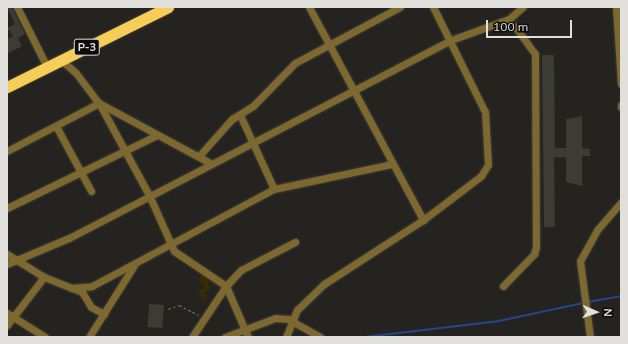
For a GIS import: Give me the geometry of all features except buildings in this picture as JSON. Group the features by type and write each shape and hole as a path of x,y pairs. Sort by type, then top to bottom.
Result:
{"highway":[{"name":"P-3","path":"7,87 168,7"}],"street":[{"path":"17,7 47,67"},
{"path":"309,7 392,164 424,220"},
{"path":"199,156 232,119 240,115 295,63 328,44 400,7"},
{"path":"286,337 291,320 324,284 424,220 481,176 490,153 485,112 452,40 433,7"},
{"path":"7,264 19,261 149,196 210,163 452,40 515,16 523,7"},
{"path":"616,7 621,84"},
{"path":"515,16 515,26"},
{"path":"503,286 534,254 536,247 535,54 515,26 504,20"},
{"path":"60,60 76,73 99,103 149,196 170,244 179,258 226,286 248,337"},
{"path":"7,151 99,103"},
{"path":"99,103 155,136 199,156 210,163"},
{"path":"240,115 250,143 274,189"},
{"path":"56,126 91,191"},
{"path":"7,208 155,136"},
{"path":"71,288 92,286 136,264 170,244 274,189 392,164"},
{"path":"590,337 580,261 597,230 621,202"},
{"path":"192,337 226,286 252,262 295,242"},
{"path":"7,254 44,277 82,292 91,307 104,314"},
{"path":"89,337 136,264"},
{"path":"7,325 10,315 44,277"},
{"path":"10,315 45,337"},
{"path":"226,337 275,318 291,320 320,337"}],"path":[{"path":"168,309 179,305 205,318"}],"shaded area":[{"path":"201,274 209,279 208,285 212,286 206,291 205,300 198,295 201,289 206,290 199,281"}],"waterway":[{"path":"588,302 621,296"},
{"path":"365,337 499,321 584,303"}]}
